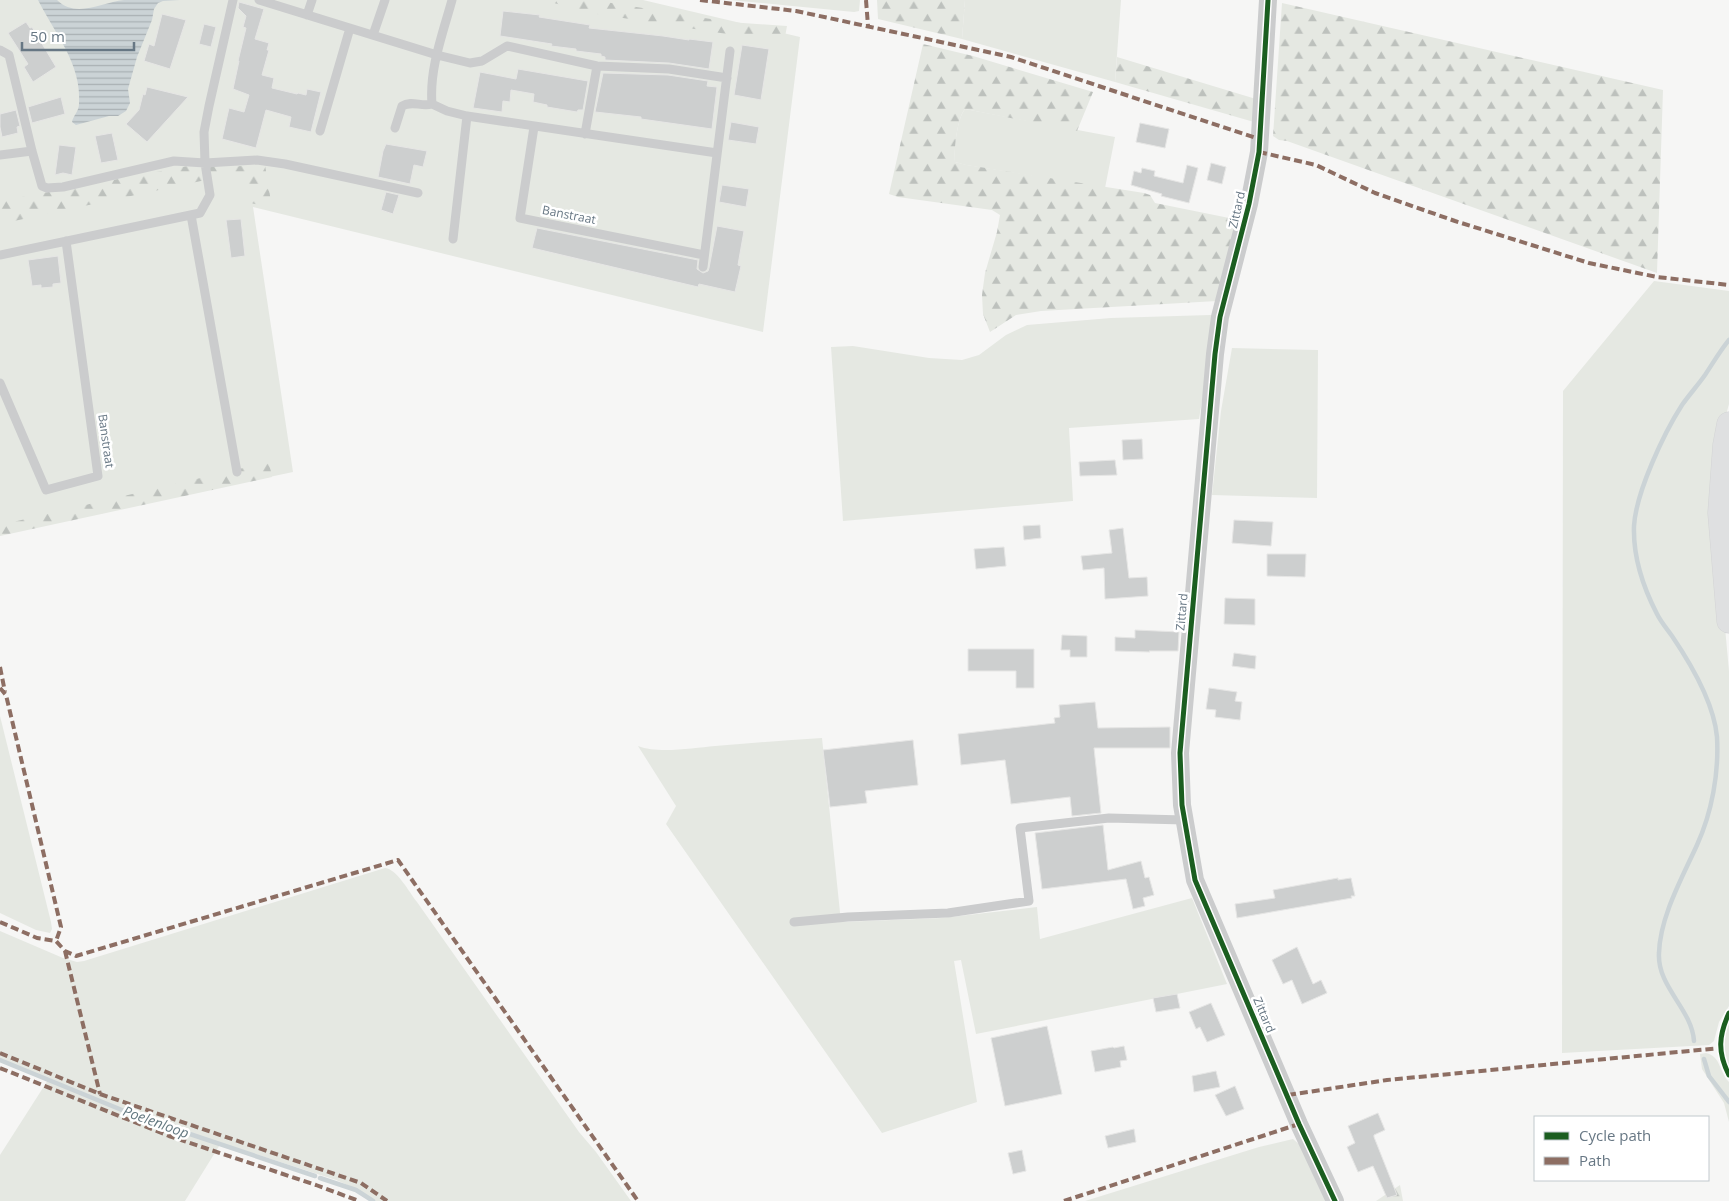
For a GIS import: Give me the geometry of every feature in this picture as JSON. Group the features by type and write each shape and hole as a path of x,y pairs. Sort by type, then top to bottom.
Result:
{"main road":[{"path":"1729,424 1725,445 1720,513 1729,621"}],"street":[{"name":"Zittard","path":"1268,0 1259,152 1249,204 1220,317 1215,354 1180,753 1182,805 1195,880 1299,1124 1334,1201"}],"lane":[{"path":"0,255 200,213 210,195 205,163 204,132 233,0"},
{"path":"259,0 437,55 470,63 482,61 508,46 598,66 669,69 727,78"},
{"path":"307,15 312,0"},
{"path":"374,35 385,0"},
{"path":"432,104 431,93 437,55 452,0"},
{"path":"320,131 350,28"},
{"path":"0,50 9,55 42,186 47,188 63,187 174,161 205,163 257,160 285,164 418,193"},
{"path":"703,268 730,51"},
{"path":"585,134 598,66"},
{"path":"395,128 402,106 408,102 427,106 432,104 447,111 467,116 717,153"},
{"path":"454,239 467,116"},
{"name":"Banstraat","path":"534,127 520,218 704,255"},
{"path":"0,155 32,151"},
{"path":"191,215 237,472"},
{"name":"Banstraat","path":"0,383 46,490 98,476 66,241"},
{"path":"794,922 848,916 948,913 1029,901 1020,828 1109,818 1184,820"}],"green space":[{"path":"0,0 643,0 800,37 763,332 253,207 293,472 0,534"},
{"path":"542,0 593,0 729,22 787,26 785,37 783,38 727,34 597,14"},
{"path":"730,0 860,0 859,11 854,12"},
{"path":"877,0 965,0 962,39 878,19"},
{"path":"965,0 1121,0 1115,82 962,39"},
{"path":"1282,3 1663,90 1657,273 1287,141 1279,140 1273,136"},
{"path":"923,44 973,56 1093,92 1077,131 965,109 958,127 955,162 1144,193 1150,195 1155,203 1239,220 1217,301 1041,311 1016,315 990,332 983,314 982,295 985,273 1000,215 992,210 898,197 889,194"},
{"path":"1117,57 1256,99 1254,122 1115,82"},
{"path":"965,109 1115,137 1105,188 955,162 958,126"},
{"path":"265,165 272,208 246,202 243,172 0,224 0,201 188,166"},
{"path":"1654,281 1729,291 1729,404 1726,415 1719,562 1729,671 1729,1006 1719,1022 1714,1041 1709,1045 1562,1053 1563,391"},
{"path":"1216,316 1199,419 1069,428 1073,501 843,521 831,347 853,346 929,358 962,360 979,355 1006,335 1027,325 1111,318"},
{"path":"1232,348 1318,350 1317,498 1212,495 1221,411"},
{"path":"269,462 272,477 0,536 0,525"},
{"path":"0,716 51,922 52,929 50,933 36,930 0,913"},
{"path":"822,738 841,922 942,918 1037,907 1040,939 1192,898 1227,984 976,1034 961,960 954,961 977,1102 882,1133 666,824 676,806 638,746 655,750 676,750"},
{"path":"385,868 394,872 402,882 579,1132 596,1152 631,1201 375,1201 357,1189 336,1180 221,1143 185,1201 0,1201 0,1155 48,1080 0,1059 0,931 63,958 77,962 84,961"},
{"path":"1729,1016 1729,1072 1724,1058 1722,1037"},
{"path":"1706,1053 1715,1057 1729,1082 1729,1122 1724,1103 1702,1069 1700,1054"},
{"path":"1293,1139 1300,1145 1327,1201 1085,1201 1259,1147"},
{"path":"1400,1185 1403,1201 1376,1201"}],"shaded area":[{"path":"38,0 57,0 64,6 81,9 124,0 180,0 163,1 158,3 154,9 128,89 130,103 126,111 118,116 109,116 76,125 72,122 78,109 79,89 72,62"}],"building":[{"path":"239,2 264,9 255,39 269,43 262,75 274,78 272,88 306,95 307,89 321,92 311,132 289,127 291,117 266,110 256,148 222,139 229,108 244,112 249,95 233,89 246,28 243,27 246,16 238,8"},
{"path":"503,11 540,15 539,17 590,25 589,28 713,42 709,69 669,63 605,60 605,57 601,56 601,54 500,36"},
{"path":"162,14 186,20 170,69 144,61 149,44 154,46"},
{"path":"26,22 30,28 32,27 56,67 33,82 24,67 28,64 8,33"},
{"path":"204,24 216,27 211,47 199,44"},
{"path":"742,45 769,49 761,100 734,95"},
{"path":"518,69 588,81 583,110 578,110 577,112 547,107 547,105 533,102 534,94 511,90 510,102 503,101 502,112 473,108 480,72 516,79"},
{"path":"603,73 668,75 708,81 707,86 717,87 712,129 641,119 641,117 595,112"},
{"path":"147,87 188,97 147,142 126,124 139,110"},
{"path":"61,97 65,114 32,123 28,107"},
{"path":"16,110 20,126 17,127 18,133 2,137 0,114"},
{"path":"731,122 759,127 756,144 728,140"},
{"path":"1140,123 1169,129 1165,148 1136,142"},
{"path":"112,133 118,160 101,163 95,136"},
{"path":"386,144 427,151 423,167 414,165 410,184 378,177"},
{"path":"59,145 76,147 72,175 63,173 55,175"},
{"path":"1211,163 1226,167 1222,184 1207,180"},
{"path":"1187,165 1198,168 1189,203 1161,196 1162,194 1131,185 1134,171 1141,173 1142,168 1155,171 1154,176 1183,183"},
{"path":"722,185 749,189 746,207 719,202"},
{"path":"386,192 399,195 393,214 381,210"},
{"path":"241,219 245,256 231,258 226,220"},
{"path":"717,226 744,231 738,265 741,266 735,292 699,284 698,287 532,248 537,228 698,260 697,269 703,273 708,271 709,268"},
{"path":"58,256 61,283 53,284 53,287 41,288 41,285 32,286 28,260"},
{"path":"1142,439 1143,459 1123,460 1122,440"},
{"path":"1115,460 1117,475 1080,476 1079,462"},
{"path":"1234,520 1273,522 1271,546 1232,543"},
{"path":"1040,525 1041,538 1024,540 1023,526"},
{"path":"1123,528 1129,578 1147,577 1148,596 1105,599 1104,568 1083,570 1081,556 1112,553 1109,530"},
{"path":"1004,547 1006,566 976,569 974,549"},
{"path":"1267,554 1306,554 1305,577 1267,576"},
{"path":"1225,598 1255,599 1255,625 1224,624"},
{"path":"1135,630 1179,632 1178,651 1115,651 1115,637 1135,638"},
{"path":"1062,635 1087,636 1087,657 1070,657 1070,650 1061,650"},
{"path":"968,649 1034,649 1034,688 1016,688 1016,671 968,671"},
{"path":"1234,653 1256,656 1255,669 1232,666"},
{"path":"1209,688 1237,692 1235,701 1242,702 1240,720 1215,717 1216,710 1206,709"},
{"path":"1095,702 1098,728 1170,727 1170,748 1094,748 1101,813 1072,816 1070,797 1011,804 1005,760 961,765 958,734 1055,723 1054,718 1060,717 1059,705"},
{"path":"913,740 918,785 865,791 867,803 830,807 823,750"},
{"path":"1103,825 1108,870 1141,861 1145,878 1149,877 1154,895 1143,898 1145,906 1133,909 1126,879 1042,889 1035,833"},
{"path":"1338,878 1338,880 1351,878 1355,896 1237,918 1235,904 1275,898 1273,890"},
{"path":"1297,947 1313,984 1321,980 1327,993 1302,1004 1292,980 1283,984 1272,960"},
{"path":"1177,994 1180,1008 1156,1012 1153,998"},
{"path":"1211,1003 1225,1035 1207,1042 1200,1027 1196,1029 1189,1012"},
{"path":"1047,1026 1062,1094 1005,1106 991,1038"},
{"path":"1124,1046 1127,1060 1120,1061 1121,1067 1095,1072 1091,1051"},
{"path":"1216,1071 1220,1087 1194,1092 1192,1076"},
{"path":"1235,1086 1244,1109 1226,1116 1215,1095"},
{"path":"1378,1113 1385,1130 1374,1135 1374,1137 1397,1195 1387,1198 1373,1166 1358,1172 1347,1147 1355,1143 1348,1126"},
{"path":"1134,1129 1136,1142 1108,1148 1105,1136"},
{"path":"1022,1150 1026,1171 1013,1174 1008,1153"}],"waterway":[{"path":"1694,1041 1692,1029 1663,977 1659,953 1660,939 1668,912 1707,819 1716,778 1717,737 1711,711 1694,671 1659,617 1647,593 1637,560 1634,526 1645,480 1667,431 1682,405 1729,340"},
{"path":"1704,1059 1709,1076 1729,1102"},
{"name":"Poelenloop","path":"0,1060 139,1117 315,1176"},
{"name":"Poelenloop","path":"320,1178 356,1190 373,1201"}],"marked path":[{"path":"700,0 796,11 1011,57 1259,139"},
{"path":"866,0 868,26"},
{"path":"1259,152 1316,165 1375,193 1455,221 1589,263 1657,277 1729,285"},
{"path":"0,667 5,692"},
{"path":"0,688 6,695 61,927 56,941"},
{"path":"0,922 37,938 56,941 65,951 76,956 398,860 638,1201"},
{"path":"65,951 100,1094"},
{"path":"1288,1095 1387,1080 1720,1048"},
{"path":"0,1053 100,1094 361,1183 387,1201"},
{"path":"0,1068 169,1136 359,1201"},
{"path":"1064,1201 1299,1124"}],"cycle path":[{"path":"1268,0 1259,152 1249,204 1220,317 1215,354 1180,753 1182,805 1195,880 1299,1124 1335,1201"},
{"path":"1729,1013 1721,1036 1721,1051 1729,1075"}]}
